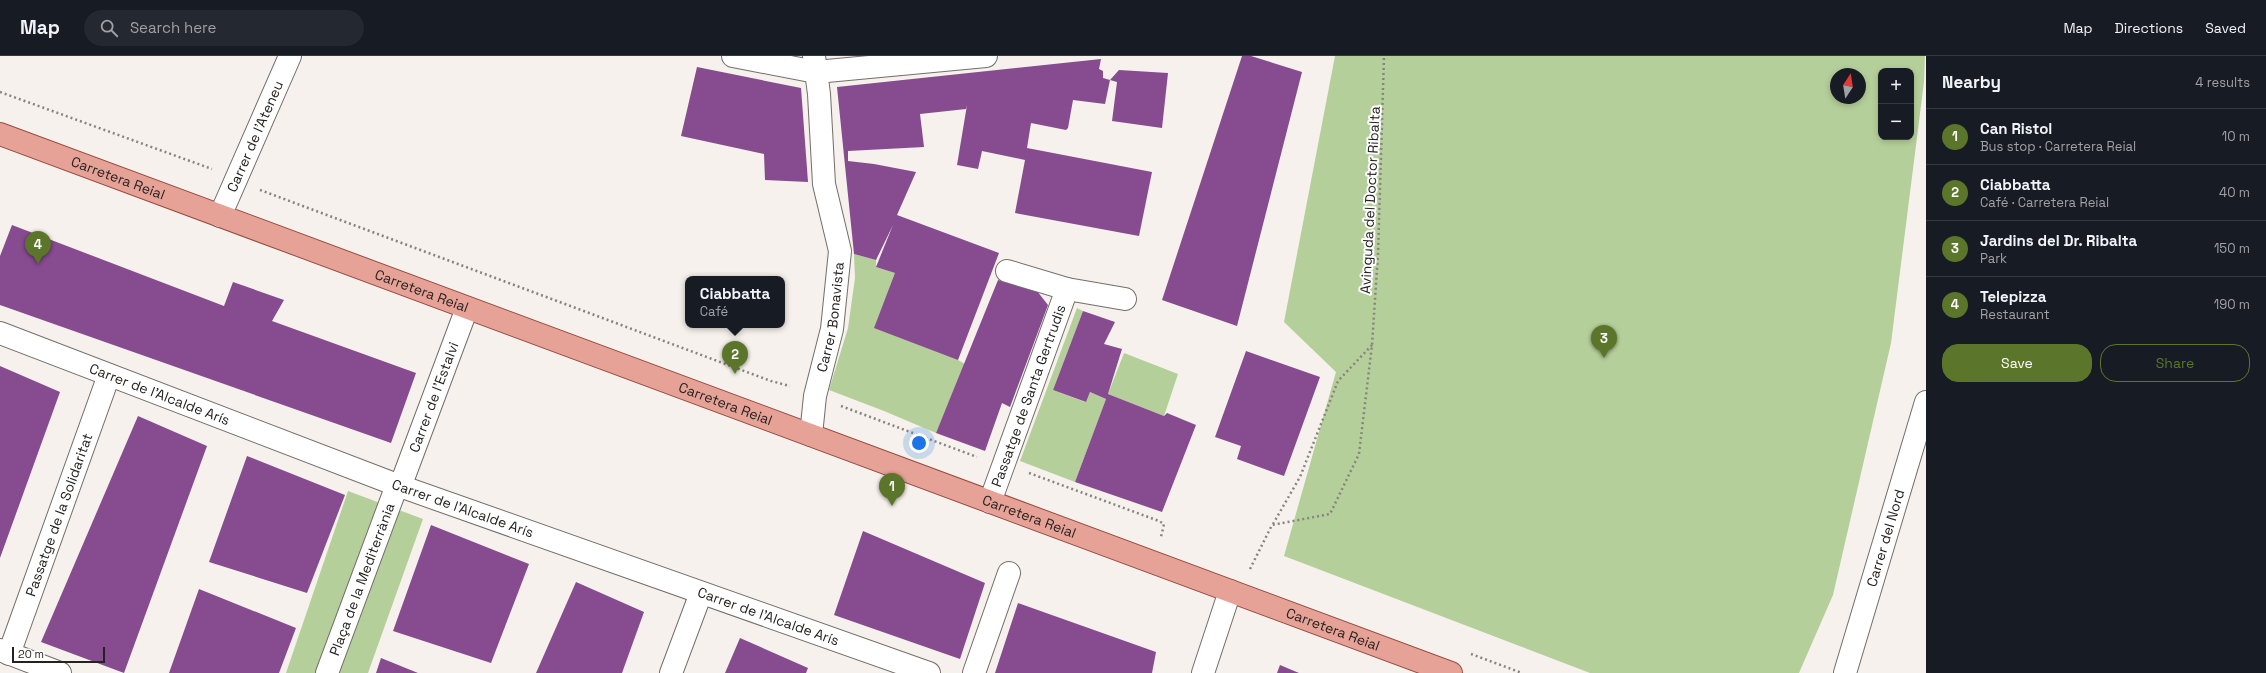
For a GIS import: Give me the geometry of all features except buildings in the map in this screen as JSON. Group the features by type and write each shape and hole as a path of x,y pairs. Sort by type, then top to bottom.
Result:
{"main road":[{"name":"Carretera Reial","path":"0,134 1451,673"}],"street":[{"name":"Carrer de l'Ateneu","path":"220,216 290,56"},
{"path":"733,56 815,64 986,56"},
{"name":"Carrer Bonavista","path":"811,435 816,396 832,329 840,251 824,184 815,64"},
{"path":"1007,271 1067,289 1125,299"},
{"name":"Passatge de Santa Gertrudis","path":"990,502 1067,289"},
{"name":"Carrer de l'Estalvi","path":"399,486 467,308"},
{"name":"Carrer de l'Alcalde Arís","path":"0,333 399,486 929,673"},
{"name":"Passatge de la Solidaritat","path":"5,652 109,375"},
{"name":"Carrer del Nord","path":"1845,673 1926,402"},
{"name":"Plaça de la Mediterrània","path":"327,673 399,486"},
{"path":"974,673 1009,573"},
{"path":"1203,673 1230,591"},
{"path":"671,673 701,592"},
{"path":"5,652 60,673"}],"path":[{"name":"Avinguda del Doctor Ribalta","path":"1272,524 1330,514 1359,454 1372,345 1378,254 1384,56"},
{"path":"0,92 185,158 310,209 771,381 791,386 989,461 1004,465 1159,521"},
{"path":"1230,591 1249,572 1272,524 1300,477 1338,381 1372,345"}],"green space":[{"path":"1335,56 1925,56 1924,82 1891,343 1833,595 1799,673 1590,673 1284,556 1336,372 1284,322"},
{"path":"854,254 876,260 876,267 895,273 958,360 965,364 936,433 829,390 848,328 855,278"},
{"path":"1077,308 1083,311 1053,390 1085,402 1090,392 1106,399 1075,482 1020,461"},
{"path":"1124,353 1178,374 1164,416 1108,394"},
{"path":"348,491 423,519 368,673 286,673"}],"place":[{"name":"Telepizza","path":"38,264"},
{"name":"Jardins del Dr. Ribalta","path":"1604,358"},
{"name":"Ciabbatta","path":"735,374"},
{"name":"Can Ristol","path":"892,506"}]}
